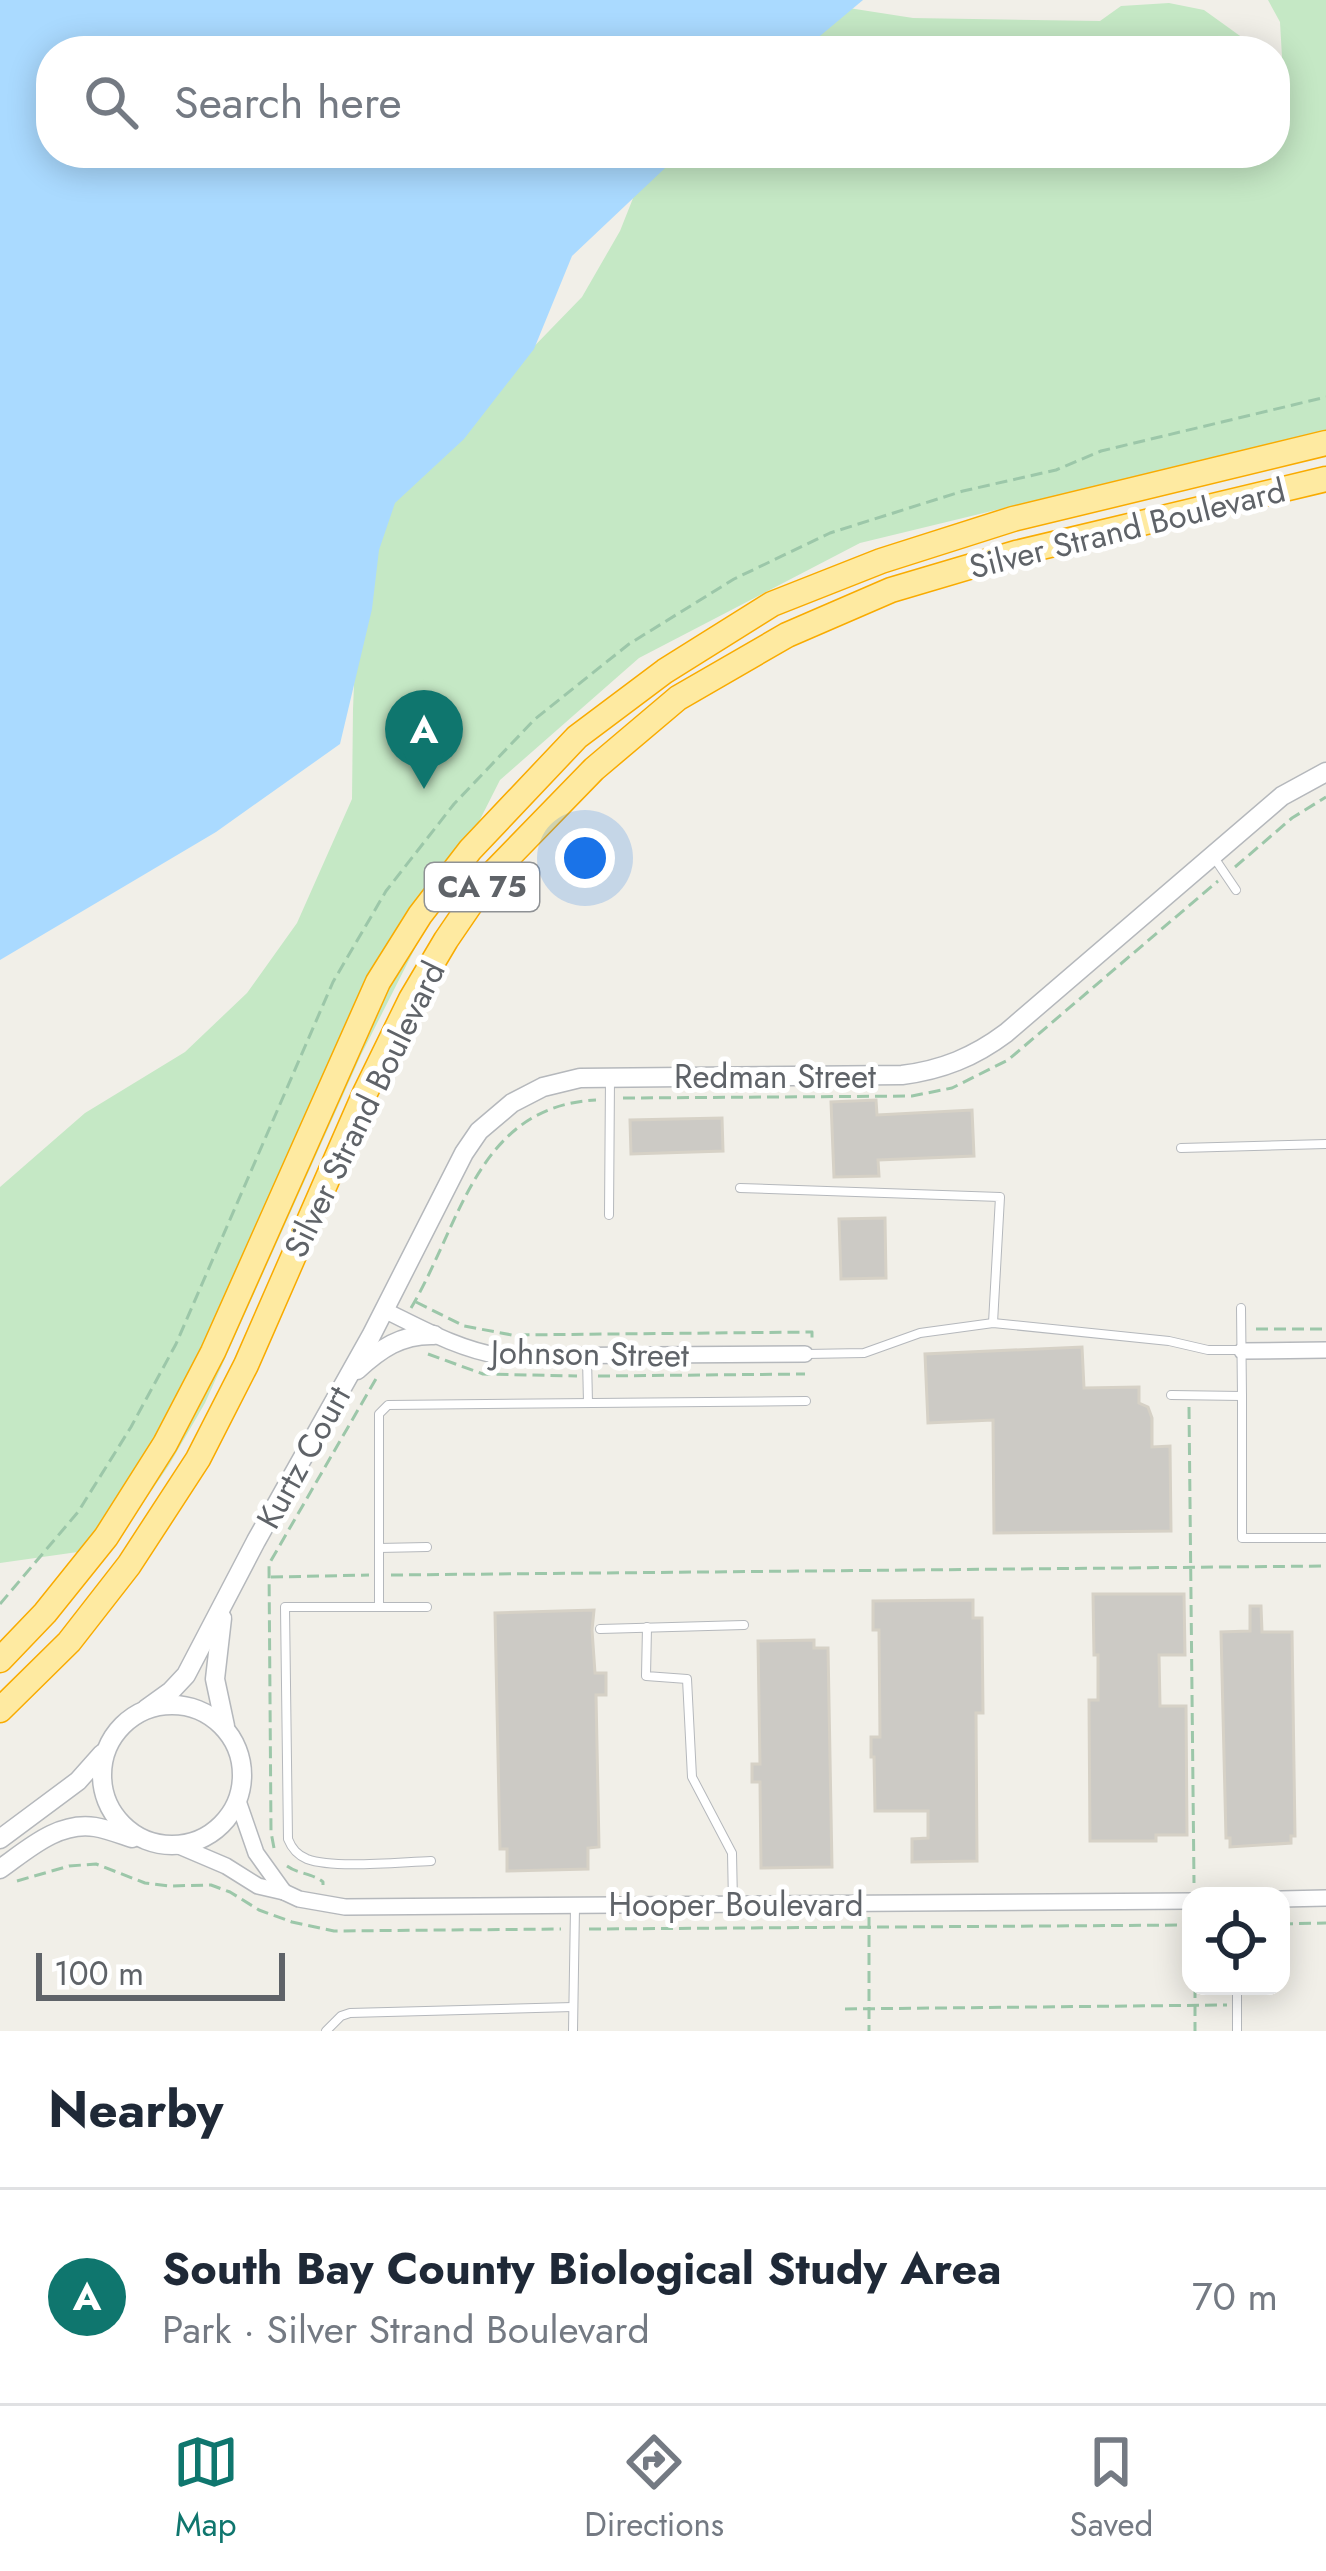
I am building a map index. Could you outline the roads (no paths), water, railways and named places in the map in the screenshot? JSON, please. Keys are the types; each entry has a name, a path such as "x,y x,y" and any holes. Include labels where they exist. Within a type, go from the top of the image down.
{"highway":[{"name":"Silver Strand Boulevard","path":"0,1660 106,1537 165,1444 213,1352 378,982 470,850 577,737 664,670 772,604 1012,519 1326,443"},
{"name":"Silver Strand Boulevard","path":"0,1710 68,1642 117,1580 198,1459 246,1365 365,1093 446,940 489,878 594,769 678,698 787,635 891,590 1016,553 1326,479"}],"street":[{"name":"Redman Street","path":"384,1310 464,1153 495,1115 532,1092 556,1083 610,1076 902,1075 949,1066 1006,1034 1282,796 1326,772"},
{"name":"Johnson Street","path":"384,1310 476,1352 500,1356 809,1354"},
{"name":"Kurtz Court","path":"146,1709 186,1675 384,1310"},
{"path":"331,1409 358,1369 379,1351 400,1339 434,1335"},
{"path":"1242,1351 1326,1350"},
{"name":"Kurtz Court","path":"224,1606 215,1678 227,1731"},
{"path":"0,1839 78,1781 124,1724 146,1709 182,1705 199,1710 227,1731 239,1753 243,1777 238,1801 229,1818 198,1841 179,1846 152,1844 82,1826 38,1841 8,1875"},
{"path":"108,1745 102,1765 107,1804 118,1822 152,1844"},
{"path":"238,1801 256,1853 284,1892"},
{"name":"Hooper Boulevard","path":"179,1846 258,1886 345,1907 1182,1893"},
{"path":"1290,1899 1326,1898"}],"lane":[{"path":"1214,856 1236,890"},
{"path":"609,1215 610,1076"},
{"path":"1181,1148 1326,1144"},
{"path":"740,1188 1000,1197 993,1323"},
{"path":"1241,1308 1242,1538 1326,1538"},
{"path":"809,1354 864,1353 920,1333 993,1323 1242,1351"},
{"path":"587,1356 588,1403"},
{"path":"1171,1395 1242,1396"},
{"path":"379,1606 379,1414 388,1406 806,1401"},
{"path":"379,1548 427,1547"},
{"path":"427,1607 285,1607 288,1839 292,1849 309,1860 431,1861"},
{"path":"600,1628 744,1625"},
{"path":"647,1627 646,1676 687,1679 692,1777 732,1852 733,1904"},
{"path":"573,2031 575,1906"},
{"path":"1237,1995 1238,2031"},
{"path":"326,2031 350,2013 573,2007"}],"water":[{"path":"0,0 863,0 820,36 36,36 36,168 665,168 572,256 534,349 464,439 395,503 379,550 372,609 340,744 216,832 0,960"}],"place":[{"name":"South Bay County Biological Study Area","path":"424,789"}]}
